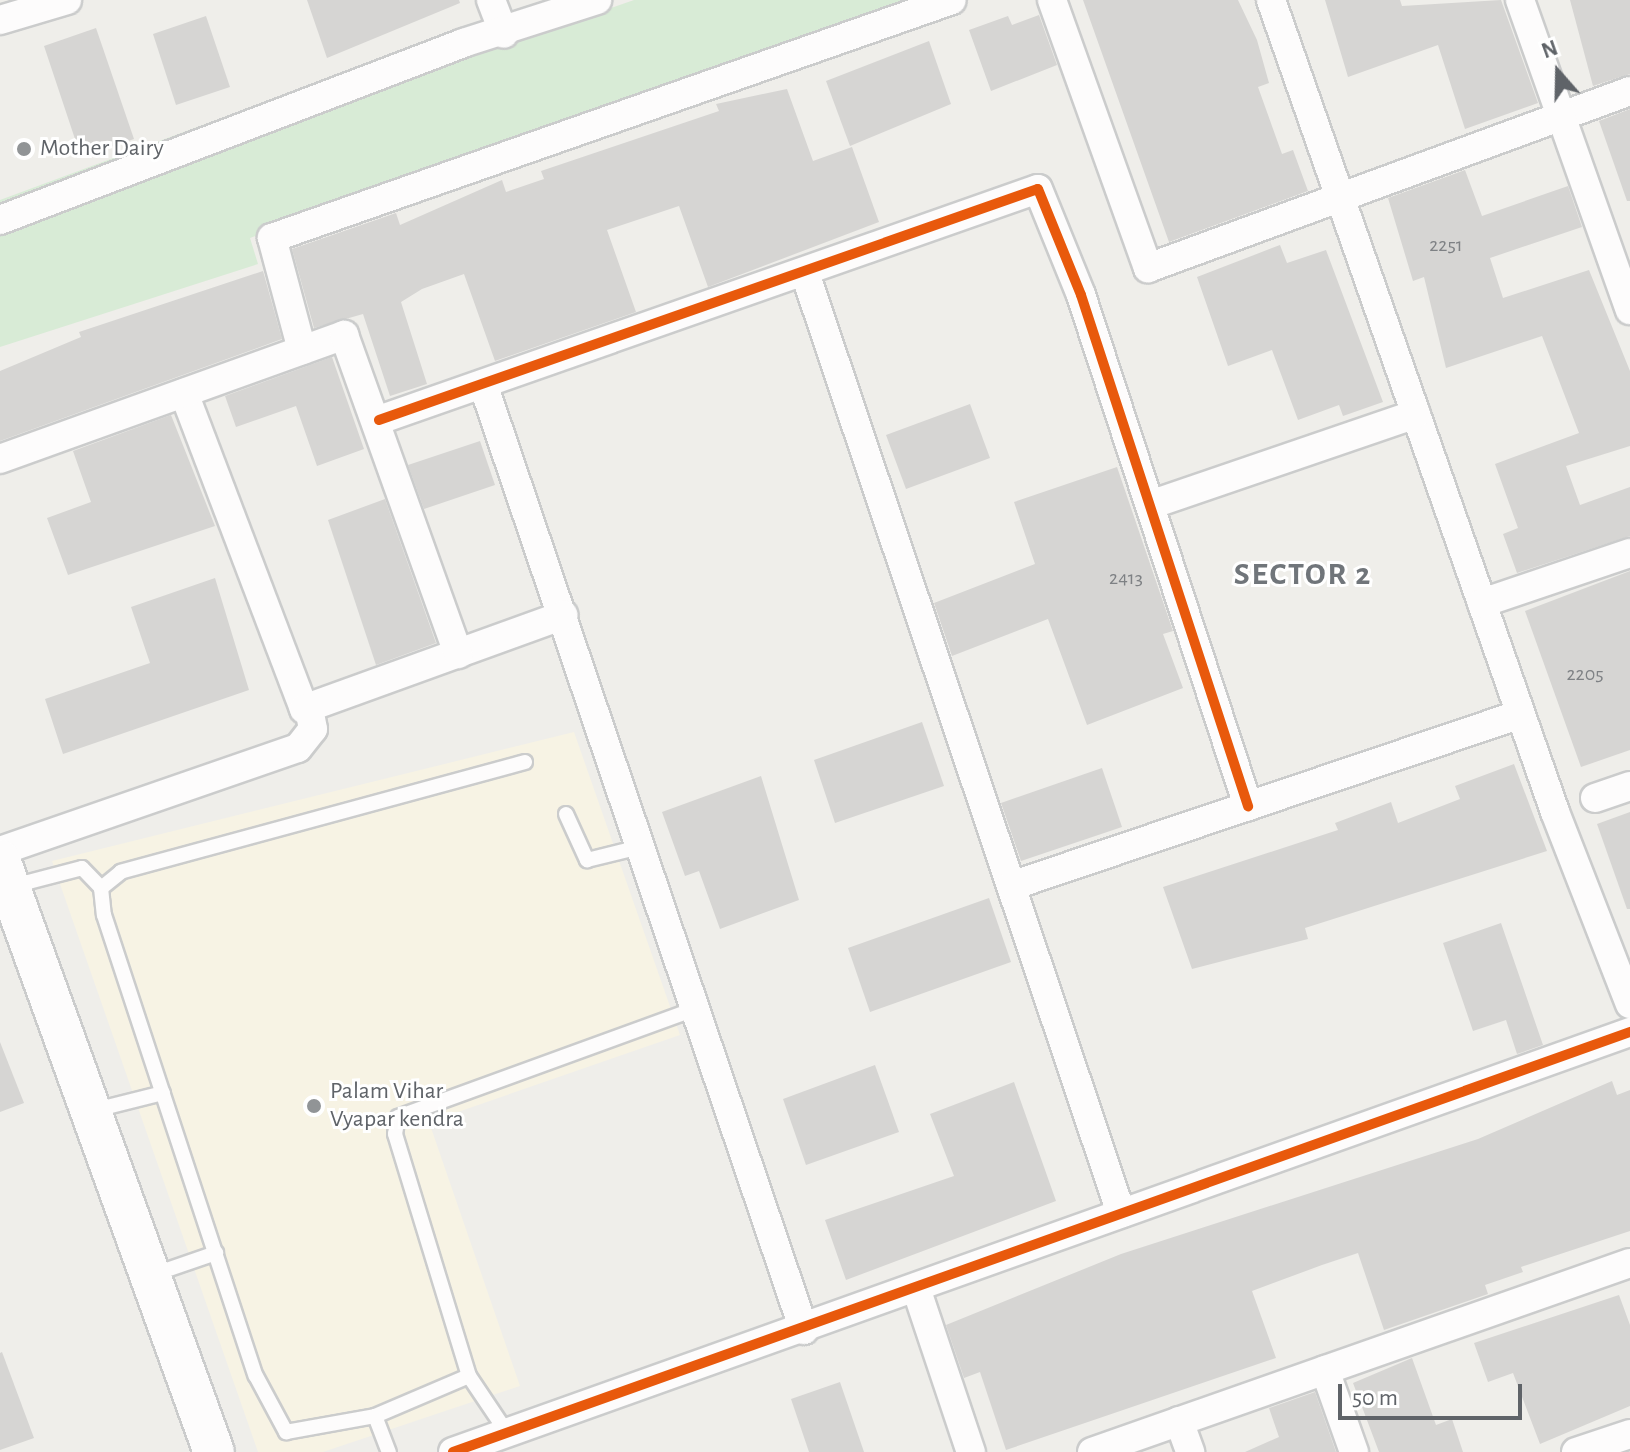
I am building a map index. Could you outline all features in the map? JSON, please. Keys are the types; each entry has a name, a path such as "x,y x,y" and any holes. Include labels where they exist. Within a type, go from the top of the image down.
{"street":[{"path":"0,20 67,0"},
{"path":"491,0 504,34"},
{"path":"0,220 463,43 504,34 597,0"},
{"path":"302,350 272,238 952,0"},
{"path":"1052,0 1144,266 1340,201 1630,91"},
{"path":"1271,0 1521,714 1630,1004"},
{"path":"1520,0 1630,310"},
{"path":"379,420 805,273 1018,190 1038,189 1150,505 1248,806"},
{"path":"805,273 1121,1213"},
{"path":"0,459 302,350 349,338 458,654"},
{"path":"483,384 804,1330"},
{"path":"184,393 299,706 309,709 563,615"},
{"path":"1150,505 1416,414"},
{"path":"1482,603 1630,553"},
{"path":"214,1452 3,866 298,748 313,729 309,709"},
{"path":"1011,886 1521,714"},
{"path":"1595,798 1630,786"},
{"path":"465,1450 506,1431 917,1291 1121,1213 1630,1032"},
{"path":"1092,1452 1630,1263"},
{"path":"917,1291 971,1452"},
{"path":"1325,1370 1354,1452"},
{"path":"1179,1421 1190,1452"},
{"path":"1576,1452 1630,1434"}],"lane":[{"path":"101,888 121,872 525,762"},
{"path":"566,814 587,860 640,847"},
{"path":"3,866 82,868 101,888 163,1093 256,1376 286,1432 375,1416 469,1376"},
{"path":"506,1431 469,1376 393,1124 410,1112 694,1009"},
{"path":"91,1111 163,1093"},
{"path":"150,1276 216,1253"},
{"path":"375,1416 389,1452"}],"shaded area":[{"path":"574,732 680,1035 429,1122 520,1386 323,1452 258,1452 52,861"}],"green space":[{"path":"634,0 913,0 250,238 258,264 0,347 0,200 486,20 494,49"}],"building":[{"path":"307,0 459,0 460,3 327,58"},
{"path":"1083,0 1238,0 1257,40 1269,83 1258,87 1282,154 1293,150 1308,191 1169,242"},
{"path":"1325,0 1400,0 1402,6 1501,0 1538,103 1465,129 1438,45 1348,77"},
{"path":"1570,0 1630,0 1630,74 1593,86"},
{"path":"1039,15 1057,65 991,91 969,30 1008,16 1012,25"},
{"path":"206,16 230,87 176,105 153,34"},
{"path":"96,28 134,139 81,157 44,46"},
{"path":"929,41 951,104 850,146 826,81"},
{"path":"787,89 813,161 852,147 879,222 708,287 679,206 607,230 636,312 495,361 464,274 422,289 401,302 427,384 390,396 363,314 314,328 292,249 396,213 400,225 502,180 506,192 544,179 541,171 719,111 716,104"},
{"path":"1630,109 1630,201 1627,201 1599,121"},
{"path":"1465,170 1482,216 1568,186 1582,227 1490,258 1503,298 1589,270 1630,371 1630,446 1566,466 1580,505 1630,487 1630,536 1517,573 1503,534 1518,528 1495,464 1579,433 1542,336 1446,368 1424,277 1413,281 1388,198"},
{"path":"1280,245 1287,263 1326,250 1383,402 1343,416 1339,405 1298,420 1272,350 1228,366 1197,277"},
{"path":"263,271 282,339 0,441 0,371 81,337 79,332"},
{"path":"332,357 364,449 317,466 296,406 236,427 225,396"},
{"path":"970,404 990,458 906,489 886,435"},
{"path":"171,415 215,526 68,575 47,518 91,502 73,451"},
{"path":"480,441 495,485 424,509 408,465"},
{"path":"1117,467 1173,631 1163,634 1183,688 1087,725 1048,619 952,656 934,603 1035,564 1014,502"},
{"path":"385,499 436,643 376,665 328,520"},
{"path":"1630,571 1630,750 1581,767 1525,611"},
{"path":"215,578 249,690 63,754 45,699 150,663 131,607"},
{"path":"922,722 944,786 835,823 814,760"},
{"path":"1514,764 1547,851 1305,928 1308,939 1192,969 1163,887 1338,830 1335,823 1391,802 1398,823 1460,799 1455,786"},
{"path":"1102,768 1122,827 1021,861 1001,803"},
{"path":"761,776 799,900 720,929 699,871 685,876 662,812"},
{"path":"1630,812 1630,909 1627,909 1597,824"},
{"path":"989,898 1011,962 870,1012 848,948"},
{"path":"1501,923 1543,1045 1517,1054 1506,1020 1473,1031 1443,943"},
{"path":"0,1042 24,1103 0,1112"},
{"path":"875,1065 899,1132 806,1165 783,1099"},
{"path":"1612,1081 1617,1095 1630,1090 1630,1231 1521,1267 1523,1272 1485,1285 1488,1294 1384,1330 1358,1253 1322,1265 1252,1291 1276,1358 1006,1450 980,1372 964,1378 946,1325 1121,1254 1478,1139"},
{"path":"1014,1082 1056,1201 846,1280 825,1220 954,1176 930,1114"},
{"path":"1619,1295 1630,1325 1630,1406 1540,1444 1513,1373 1488,1382 1474,1343"},
{"path":"0,1353 34,1438 0,1450"},
{"path":"1412,1358 1436,1425 1452,1419 1463,1452 1379,1452 1353,1383"},
{"path":"840,1382 864,1452 809,1452 791,1399"},
{"path":"1315,1392 1336,1452 1245,1452 1279,1437 1269,1408"}],"cycle path":[{"path":"379,420 1038,189 1081,295 1248,806"},
{"path":"453,1452 1630,1032"}],"place":[{"name":"Mother Dairy","path":"24,149"},
{"name":"Palam Vihar Vyapar kendra","path":"314,1106"}],"district":[{"name":"SECTOR 2","path":"1303,574"}]}
